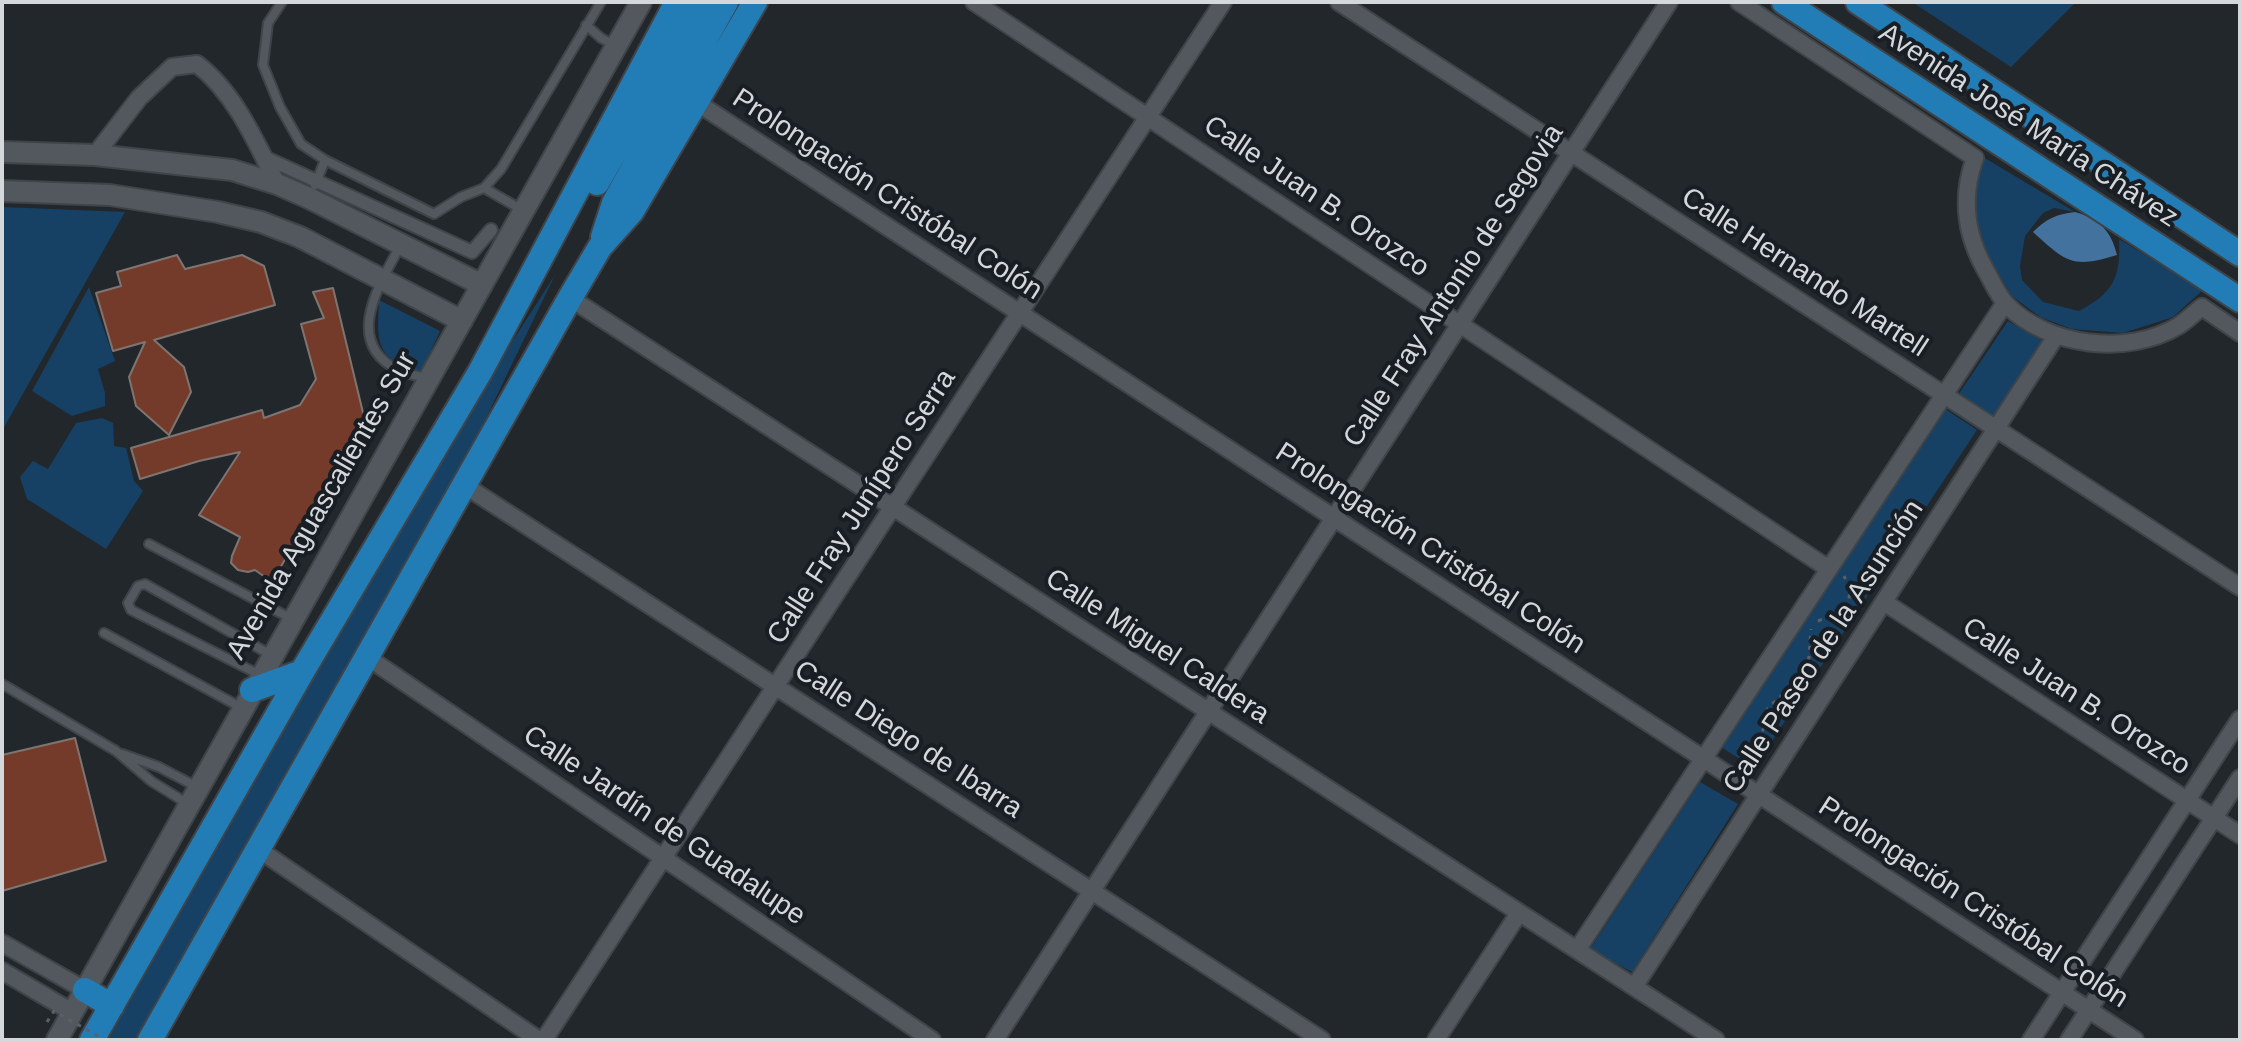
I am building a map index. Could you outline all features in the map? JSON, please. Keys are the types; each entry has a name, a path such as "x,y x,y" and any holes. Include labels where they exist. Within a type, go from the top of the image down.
{"main road":[{"path":"656,41 663,2"},
{"path":"92,1040 302,672 480,372 677,2"},
{"path":"480,372 512,326 702,2"},
{"path":"600,247 614,203 726,2"},
{"path":"151,1040 570,298 600,247 632,211 755,2"},
{"name":"Avenida José María Chávez","path":"1784,2 2240,300"},
{"name":"Avenida José María Chávez","path":"1858,2 2240,254"},
{"path":"252,691 302,672"},
{"path":"85,990 112,1006"}],"street":[{"name":"Avenida Aguascalientes Sur","path":"52,1031 72,1012 85,990 641,2"},
{"name":"Calle Juan B. Orozco","path":"974,2 1829,569"},
{"name":"Calle Fray Junípero Serra","path":"542,1040 1223,2"},
{"name":"Calle Hernando Martell","path":"1339,2 2240,587"},
{"name":"Calle Fray Antonio de Segovia","path":"995,1040 1669,2"},
{"name":"Avenida José María Chávez","path":"1739,2 1975,158 1968,179 1966,218 1978,256 2005,303 2026,322 2056,336 2127,343 2178,326 2202,307 2240,333"},
{"path":"95,155 139,98 172,67 197,64 214,77 233,102 277,184"},
{"name":"Prolongación Cristóbal Colón","path":"696,102 2135,1040"},
{"path":"2,152 95,155 232,170 277,184 313,189 472,252 491,230"},
{"path":"264,157 402,244 482,285"},
{"path":"2,191 110,195 261,222 300,237 462,321"},
{"name":"Calle Miguel Caldera","path":"570,298 1634,987 1694,1034 1716,1040"},
{"name":"Calle Paseo de la Asunción","path":"1577,950 2005,303"},
{"name":"Calle Paseo de la Asunción","path":"1634,987 2056,336"},
{"name":"Calle Diego de Ibarra","path":"464,485 1322,1040"},
{"name":"Calle Juan B. Orozco","path":"1884,602 2240,835"},
{"name":"Calle Jardín de Guadalupe","path":"367,657 932,1040"},
{"path":"2031,1040 2240,719"},
{"path":"2069,1040 2240,778"},
{"path":"258,849 542,1040"},
{"path":"1436,1040 1519,913"},
{"path":"2,943 85,990"},
{"path":"2,971 72,1012"}],"lane":[{"path":"282,2 268,23 263,65 280,107 301,144 325,160 434,214 461,197 484,188 501,169 601,2"},
{"path":"586,25 617,46"},
{"path":"313,189 325,160"},
{"path":"484,188 525,211"},
{"path":"402,244 370,305 369,329 377,353 399,370 429,378"},
{"path":"149,544 292,619"},
{"path":"252,691 131,610 128,603 138,586 145,584 272,655"},
{"path":"104,633 252,691"},
{"path":"2,684 116,751 159,767 193,796"},
{"path":"116,751 151,781 193,796"}],"path":[{"path":"1728,775 1763,730 1768,708 1782,695 1795,689 1802,680 1809,657 1812,626 1816,621 1840,612 1849,600 1845,577 1829,569"},
{"path":"52,1031 54,1011 105,1040"}],"shaded area":[{"path":"1912,2 2076,2 2011,67"},
{"path":"1983,157 2075,212 2054,208 2043,213 2025,236 2020,266 2022,280 2043,302 2079,311 2100,298 2116,274 2119,239 2203,290 2173,317 2123,333 2072,329 2040,317 2012,296 1987,256 1973,221 1975,182"},
{"path":"2,207 125,212 2,431"},
{"path":"2075,212 2103,227 2117,255 2090,262 2070,260 2033,232 2052,218"},
{"path":"555,275 473,445 137,1040 108,1040 454,432"},
{"path":"89,287 115,361 98,369 105,393 105,406 72,416 32,391"},
{"path":"379,300 440,331 421,372 395,361 382,347 378,328"},
{"path":"2008,321 2043,341 1995,417 1958,395"},
{"path":"1945,409 1977,430 1754,768 1721,747"},
{"path":"102,418 113,423 114,446 126,448 134,481 143,491 106,549 27,499 20,477 33,461 48,469 76,423"},
{"path":"1700,782 1738,804 1632,972 1590,949"}],"building":[{"path":"177,255 185,269 242,255 264,266 275,305 154,340 184,367 191,392 169,435 136,406 129,377 145,342 113,351 96,293 121,286 117,272"},
{"path":"333,288 365,421 272,582 255,570 238,570 231,563 240,537 199,515 240,452 140,479 131,448 262,410 264,418 300,405 316,379 301,324 324,318 313,292"},
{"path":"75,738 106,861 2,891 2,755"}]}
